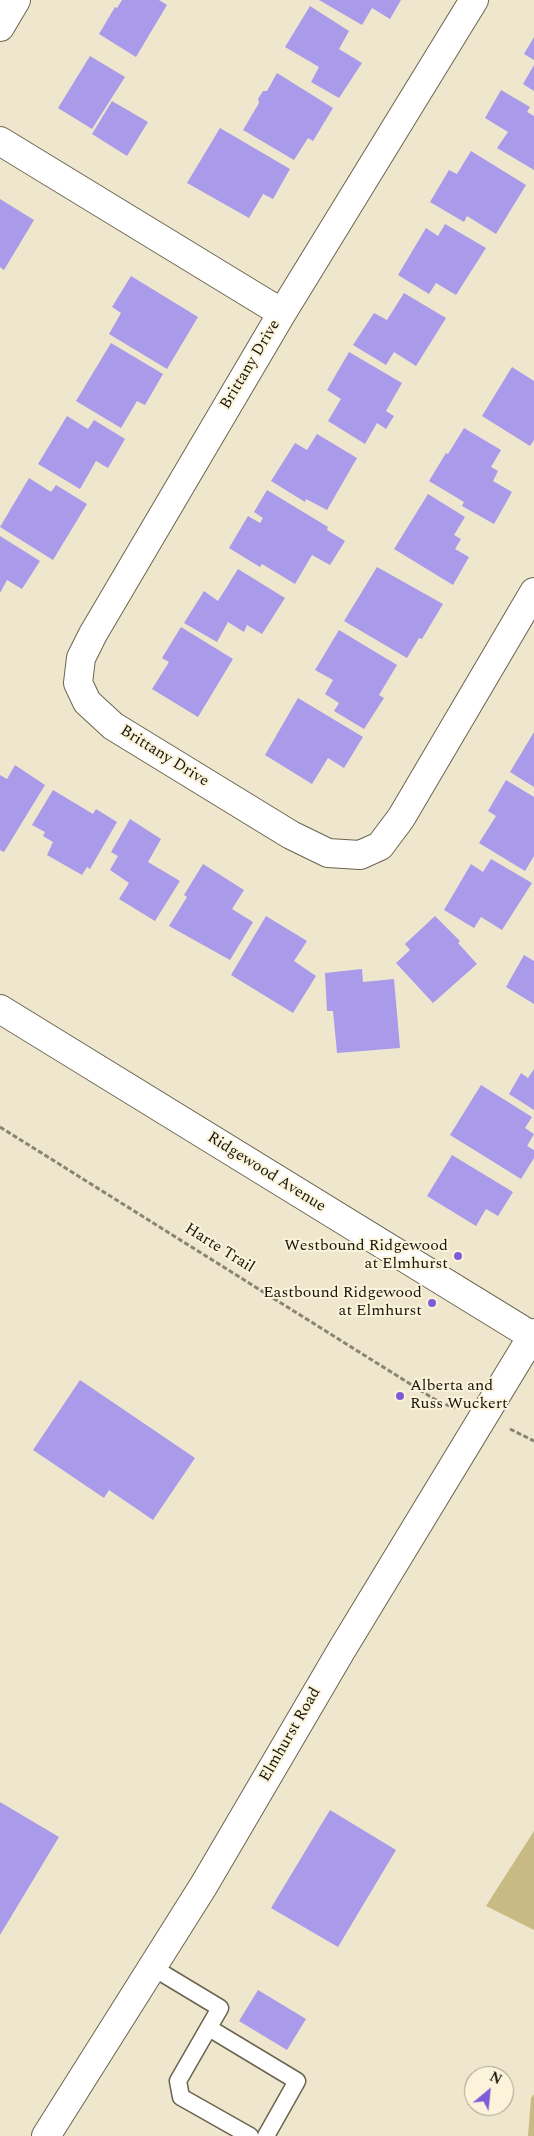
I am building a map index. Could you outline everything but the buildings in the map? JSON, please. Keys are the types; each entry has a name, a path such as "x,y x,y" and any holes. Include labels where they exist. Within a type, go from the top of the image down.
{"street":[{"path":"0,27 16,0"},
{"name":"Brittany Drive","path":"474,0 282,313 93,634 81,658 78,684 87,702 113,726 291,836 328,853 360,855 380,846 401,818 534,592"},
{"name":"Brittany Drive","path":"0,140 282,313"},
{"name":"Ridgewood Avenue","path":"0,1009 533,1335"},
{"name":"Elmhurst Road","path":"46,2136 204,1885 341,1651 533,1335"}],"lane":[{"path":"152,1967 220,2008 178,2081 181,2097 250,2136"},
{"path":"209,2028 297,2081 266,2136"}],"path":[{"name":"Harte Trail","path":"0,1126 439,1402 523,1434 534,1441"}],"shaded area":[{"path":"534,1831 534,1930 486,1906"},
{"path":"534,2094 534,2136 528,2136 531,2098"}],"place":[{"name":"Westbound Ridgewood at Elmhurst","path":"458,1256"},
{"name":"Eastbound Ridgewood at Elmhurst","path":"432,1303"},
{"name":"Alberta and Russ Wuckert","path":"400,1396"}]}
